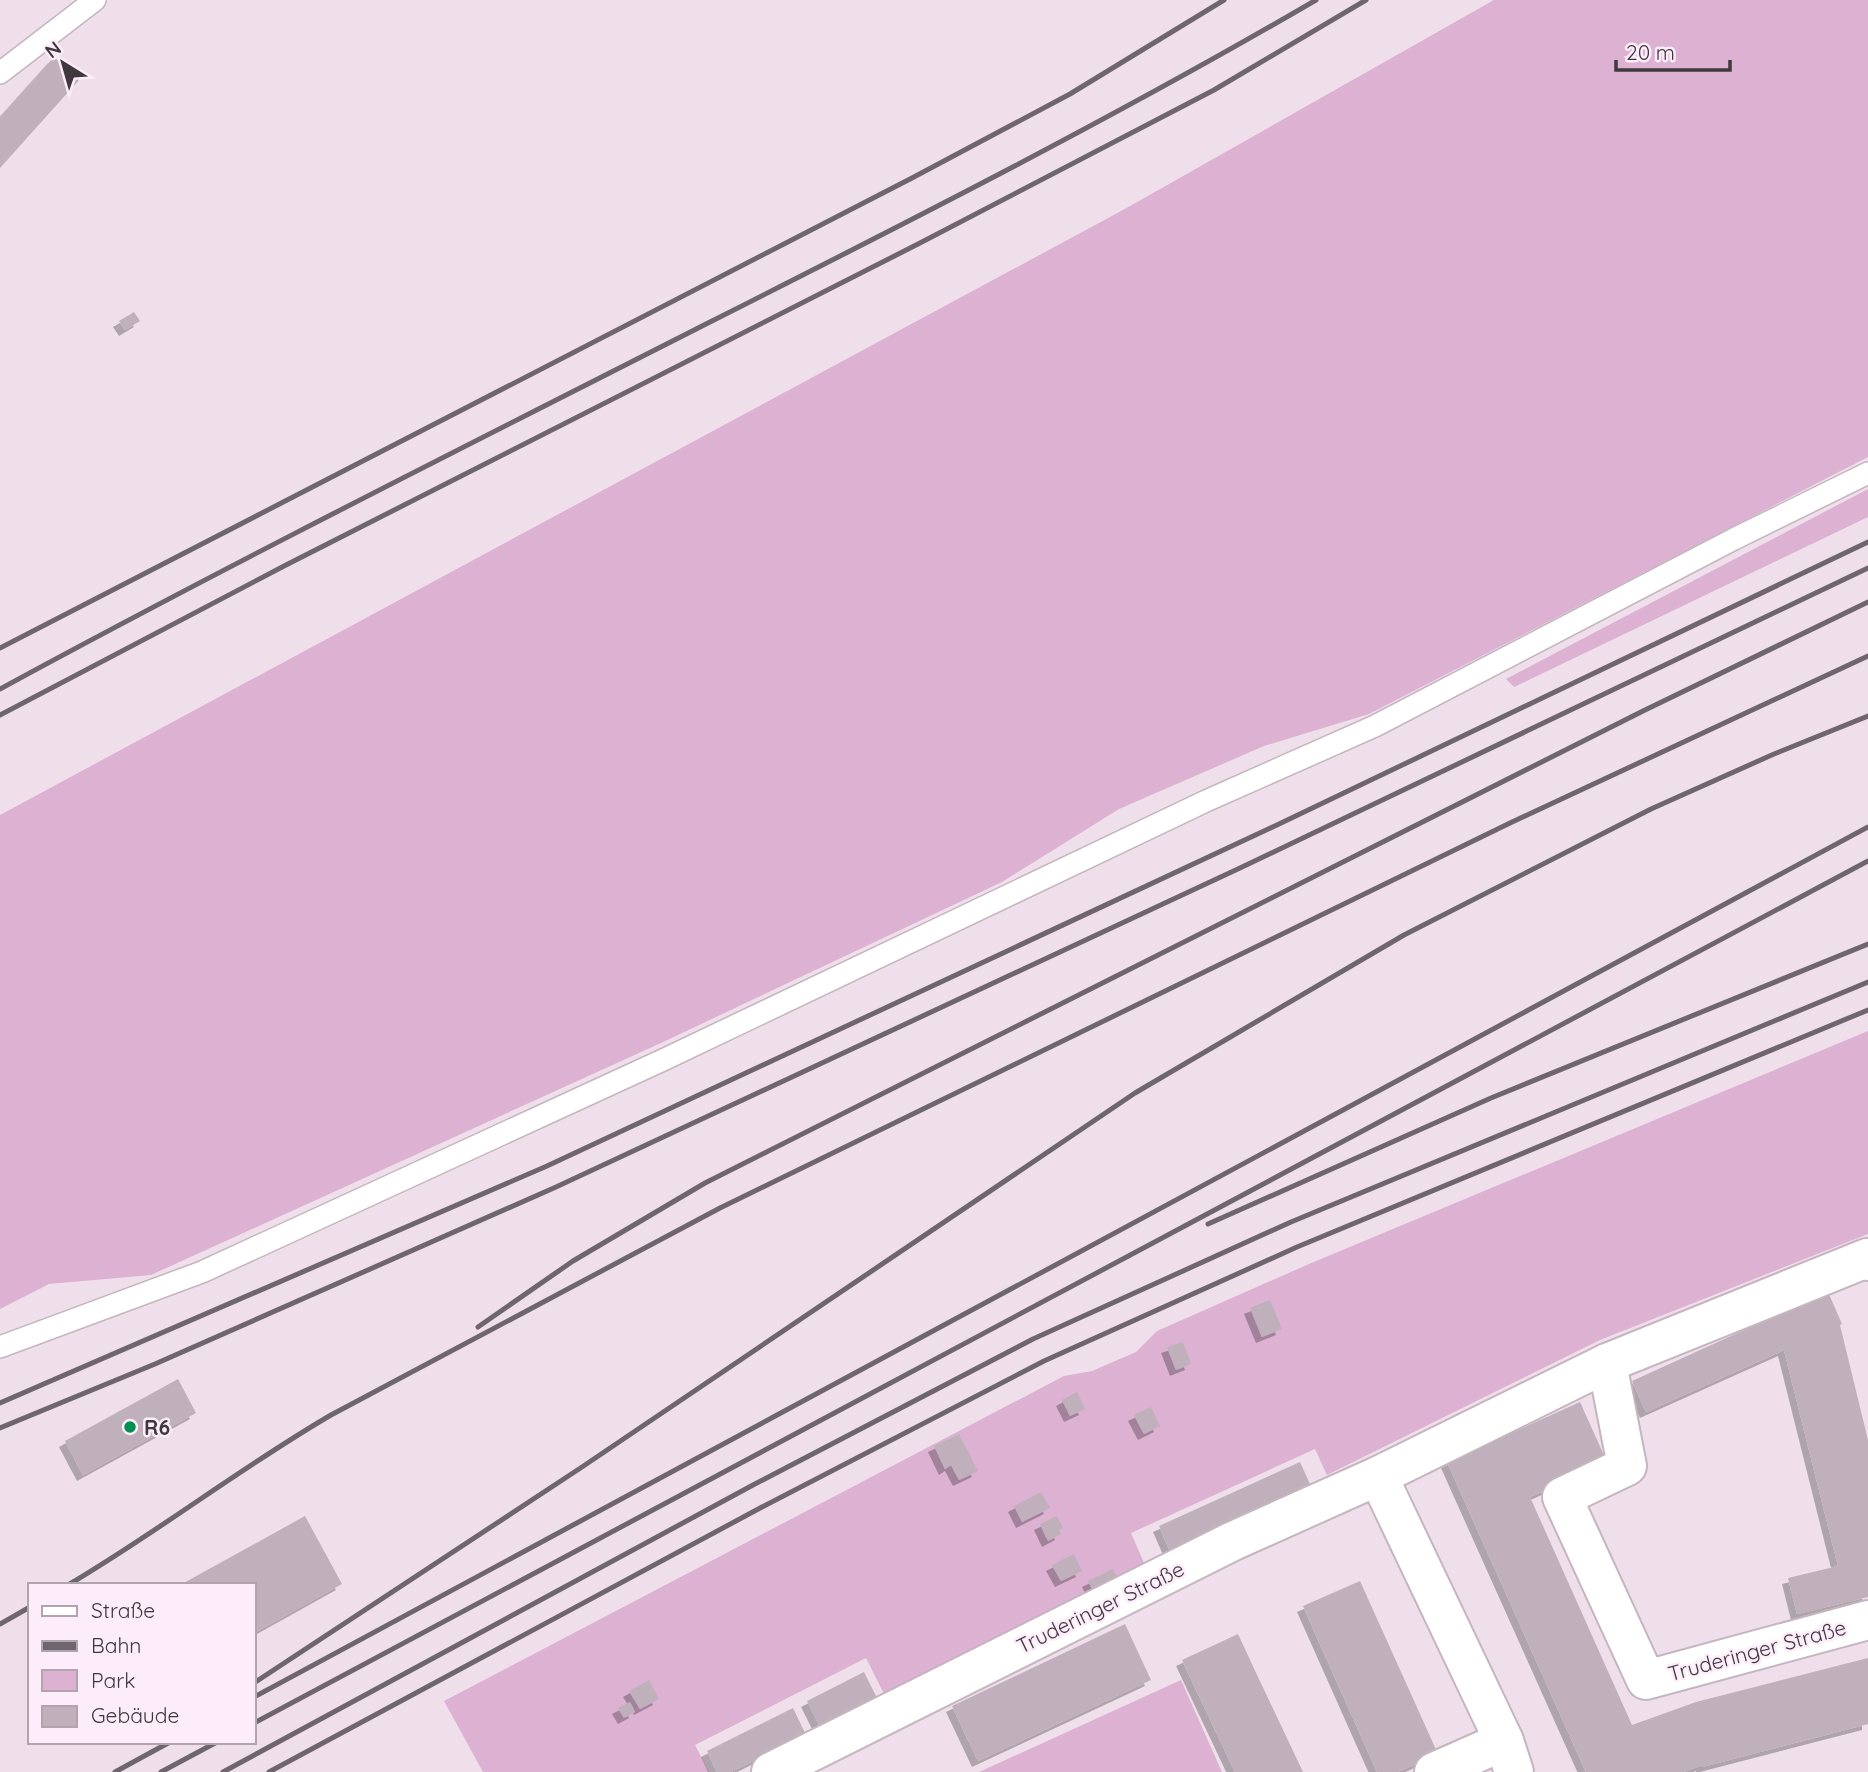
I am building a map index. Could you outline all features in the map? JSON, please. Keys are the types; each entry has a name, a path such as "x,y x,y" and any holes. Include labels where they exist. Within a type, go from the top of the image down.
{"street":[{"name":"Truderinger Straße","path":"771,1772 832,1758 1233,1541 1378,1476 1606,1363 1868,1259"},
{"name":"Truderinger Straße","path":"1606,1363 1627,1466 1562,1497 1646,1680 1868,1620"},
{"path":"1378,1476 1509,1757 1434,1772"}],"lane":[{"path":"0,73 95,0"},
{"path":"0,1347 202,1272 663,1060 1206,801 1375,726 1734,539 1868,473"}],"green space":[{"path":"1494,0 1868,0 1868,457 1369,714 1264,746 1119,809 1002,882 661,1043 151,1275 49,1284 0,1309 0,815 1123,210"},
{"path":"1868,489 1868,517 1514,687 1506,679"},
{"path":"1868,1031 1868,1234 1600,1340 1327,1475 1315,1449 1131,1533 1148,1572 886,1698 866,1658 695,1745 709,1772 483,1772 444,1701 1064,1376 1092,1371 1136,1352 1157,1331 1309,1264"},
{"path":"1181,1680 1222,1772 979,1772"}],"building":[{"path":"54,57 79,80 0,168 0,117"},
{"path":"134,312 140,321 125,330 119,321"},
{"path":"1828,1292 1842,1324 1840,1325 1868,1440 1868,1597 1797,1614 1788,1578 1838,1566 1784,1350 1646,1412 1632,1381"},
{"path":"1270,1300 1282,1329 1262,1337 1250,1308"},
{"path":"1183,1342 1191,1364 1176,1370 1167,1347"},
{"name":"R6","path":"178,1379 196,1413 83,1475 65,1441"},
{"path":"1077,1392 1085,1409 1070,1416 1062,1400"},
{"path":"1580,1402 1607,1462 1530,1497 1632,1725 1696,1702 1868,1658 1868,1724 1683,1772 1586,1772 1447,1462"},
{"path":"1151,1407 1160,1426 1144,1434 1134,1415"},
{"path":"959,1434 978,1471 959,1480 951,1465 945,1469 934,1446"},
{"path":"1300,1462 1314,1493 1173,1558 1159,1526"},
{"path":"1041,1492 1050,1508 1022,1522 1014,1506"},
{"path":"305,1516 342,1584 256,1632 256,1583 184,1583"},
{"path":"1057,1516 1063,1528 1059,1530 1061,1534 1048,1541 1040,1524"},
{"path":"1074,1554 1082,1571 1061,1581 1052,1565"},
{"path":"1113,1569 1120,1583 1095,1595 1088,1581"},
{"path":"1360,1581 1438,1754 1398,1772 1377,1772 1303,1606"},
{"path":"1125,1624 1151,1680 978,1761 952,1706"},
{"path":"1238,1634 1303,1772 1235,1772 1182,1660"},
{"path":"864,1672 877,1698 820,1727 807,1701"},
{"path":"649,1680 659,1699 640,1709 629,1691"},
{"path":"630,1702 635,1712 624,1718 618,1708"},
{"path":"793,1708 806,1735 731,1772 717,1772 707,1751"}],"railway":[{"path":"0,648 912,178 1070,94 1224,0"},
{"path":"0,689 265,549 1016,166 1316,0"},
{"path":"0,715 286,565 920,243 1214,90 1366,0"},
{"path":"0,1403 547,1166 1279,824 1868,542"},
{"path":"0,1428 155,1364 556,1187 1240,868 1868,568"},
{"path":"478,1327 573,1261 705,1183 1643,711 1868,602"},
{"path":"71,1583 331,1415 720,1208 1510,823 1868,656"},
{"path":"256,1682 582,1467 1135,1093 1404,935 1651,809 1774,754 1868,716"},
{"path":"256,1696 1868,827"},
{"path":"256,1722 1868,861"},
{"path":"1208,1224 1491,1098 1868,944"},
{"path":"223,1772 753,1485 1033,1339 1291,1222 1868,982"},
{"path":"269,1772 762,1507 1044,1361 1297,1247 1868,1010"},
{"path":"0,1624 28,1608"},
{"path":"115,1772 166,1744"},
{"path":"161,1772 213,1744"}],"place":[{"name":"R6","path":"130,1427"}]}
